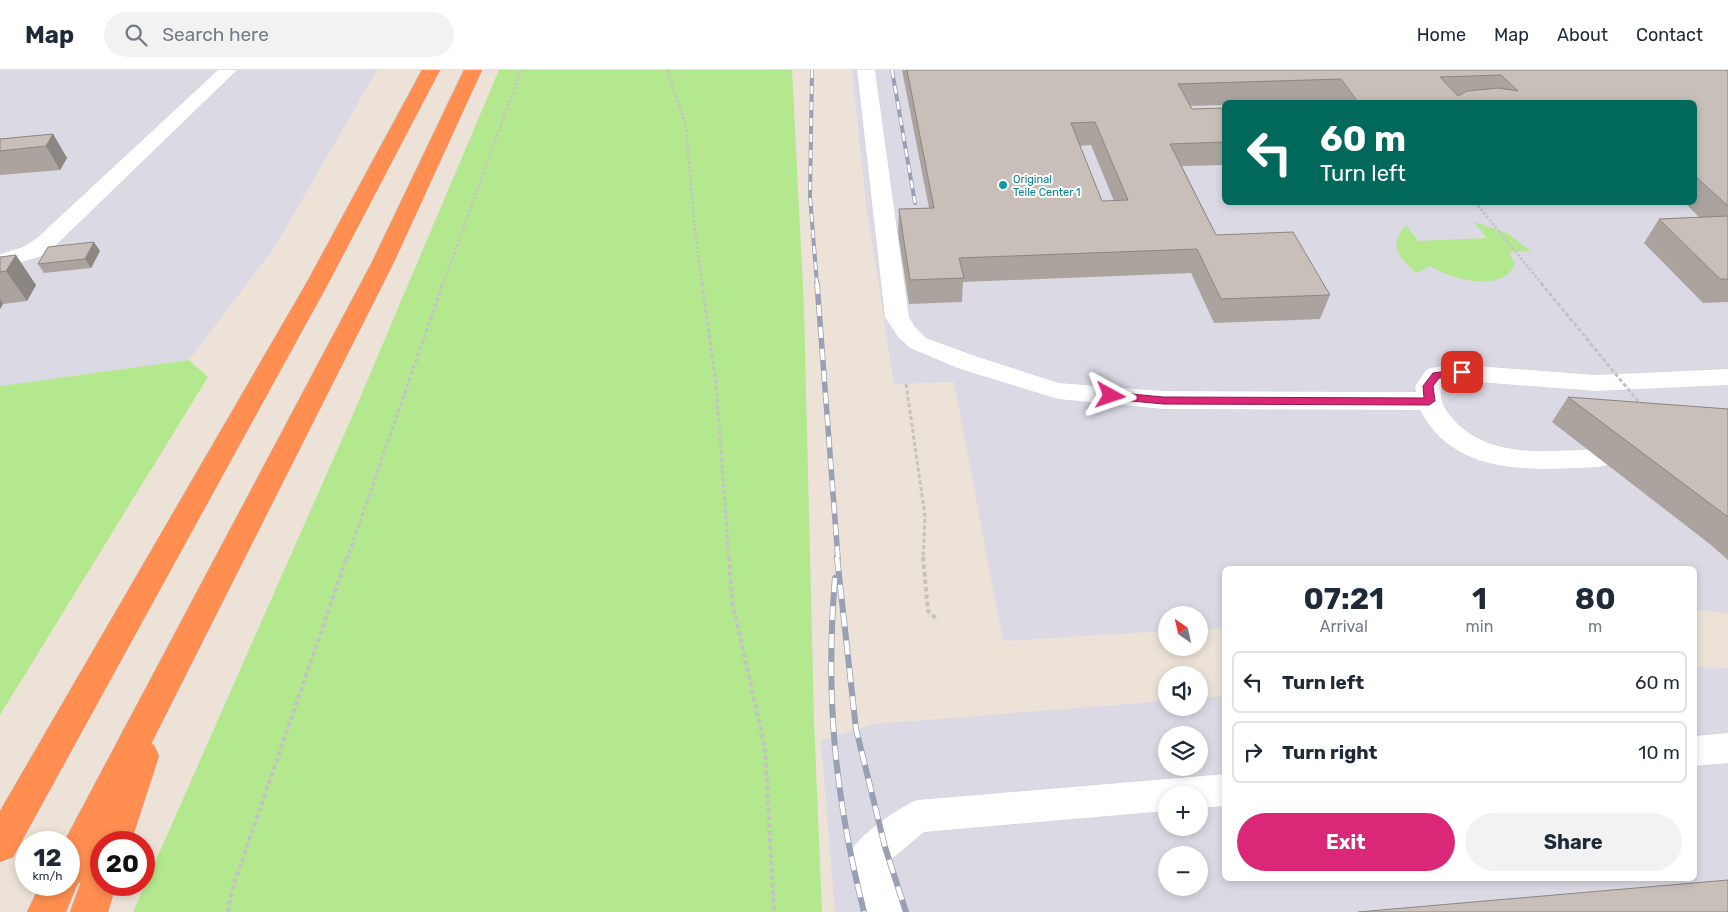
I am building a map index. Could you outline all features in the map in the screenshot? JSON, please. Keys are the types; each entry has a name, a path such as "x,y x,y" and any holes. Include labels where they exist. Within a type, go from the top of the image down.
{"highway":[{"path":"0,845 323,274 432,70"},
{"path":"80,848 383,262 473,70"},
{"path":"117,831 173,668"},
{"path":"46,912 54,896"},
{"path":"89,912 94,896"}],"lane":[{"path":"0,261 31,252 45,243 228,70"},
{"path":"866,70 897,317 906,332 918,342 969,363 1058,391 1163,400 1429,401"},
{"path":"1599,458 1508,459 1480,450 1453,434 1440,420 1429,401 1428,386 1436,375 1451,372 1596,383 1728,378"},
{"path":"1697,750 1728,748"},
{"path":"884,912 867,857 917,816 1222,790"}],"path":[{"path":"228,912 231,894 411,370 521,70"},
{"path":"667,70 686,126 696,232 716,384 732,601 765,748 774,912"},
{"path":"1477,205 1646,410"},
{"path":"906,384 925,516 922,551 928,611 938,620"}],"shaded area":[{"path":"0,70 377,70 274,248 189,360 0,386"},
{"path":"852,70 1728,70 1728,613 1697,610 1697,566 1222,566 1222,628 1208,629 1208,606 1158,606 1158,631 1003,641 954,382 894,384 866,203"},
{"path":"1697,667 1728,668 1728,912 835,912 821,740 875,724 1158,702 1158,716 1208,716 1208,697 1222,696 1222,881 1697,881"}],"green space":[{"path":"499,70 792,70 804,308 814,720 822,912 133,912 140,896 155,896 155,862 351,419"},
{"path":"1474,222 1507,233 1531,251 1509,252 1515,263 1509,273 1489,281 1476,281 1450,275 1430,266 1417,273 1405,262 1398,251 1397,239 1406,225 1418,241 1487,238"},
{"path":"189,360 208,377 0,715 0,386"}],"building":[{"name":"Original Teile Center 1","path":"907,70 1728,70 1728,206 1697,178 1697,100 1357,100 1341,79 1178,84 1192,109 1222,108 1222,142 1170,144 1216,235 1293,232 1330,295 1221,299 1197,249 959,258 964,278 910,280 899,209 934,208","holes":["1501,75 1518,91 1499,88 1467,91 1458,96 1440,77","1095,122 1128,200 1102,201 1071,123"]},
{"path":"53,134 46,146 0,151 0,139"},
{"path":"1728,216 1728,279 1720,279 1659,219"},
{"path":"94,242 85,259 38,264 48,247"},
{"path":"16,255 6,271 0,272 0,257"},
{"path":"1568,397 1728,409 1728,517"},
{"path":"1728,880 1728,912 1358,912"}],"railway":[{"path":"812,70 810,196 817,284"},
{"path":"892,70 915,203"},
{"path":"817,283 838,559"},
{"path":"837,557 856,729 885,847 906,912"},
{"path":"835,578 831,664 835,746 846,828 864,912"}],"place":[{"name":"Original Teile Center 1","path":"1003,185"}],"route":[{"path":"1111,396 1163,400 1429,401 1428,386 1436,375 1462,372"}]}
